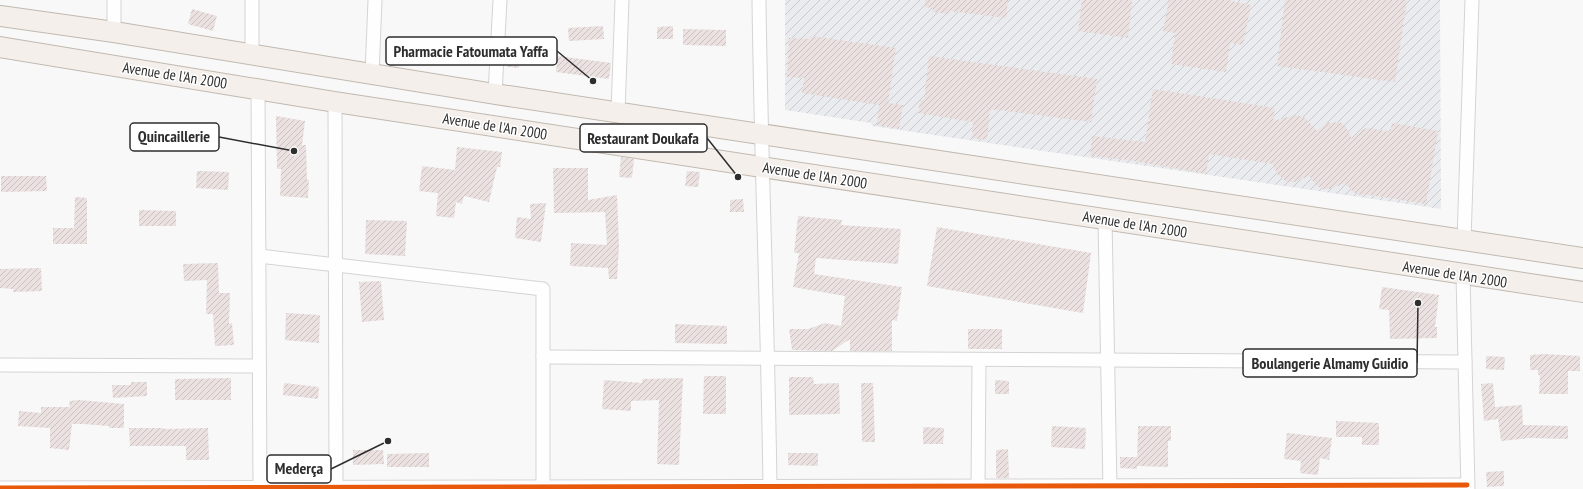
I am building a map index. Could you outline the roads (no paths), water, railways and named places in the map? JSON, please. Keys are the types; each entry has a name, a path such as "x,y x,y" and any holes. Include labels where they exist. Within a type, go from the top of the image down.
{"main road":[{"name":"Avenue de l'An 2000","path":"0,16 114,32 495,94 1583,258"},
{"name":"Avenue de l'An 2000","path":"0,46 335,102 762,166 1463,275 1583,292"}],"street":[{"path":"114,0 114,32"},
{"path":"252,0 252,55"},
{"path":"372,75 375,0"},
{"path":"495,94 500,0"},
{"path":"618,112 622,0"},
{"path":"759,0 761,133 769,358 770,488"},
{"path":"1464,240 1472,0"},
{"path":"258,88 260,488"},
{"path":"335,102 336,487"},
{"path":"1105,219 1110,487"},
{"path":"258,256 543,288 543,487"},
{"path":"0,488 1467,487 1463,275"},
{"path":"543,357 1465,362"},
{"path":"978,488 979,360"},
{"path":"0,366 259,366"}],"place":[{"name":"Pharmacie Fatoumata Yaffa","path":"593,81"},
{"name":"Quincaillerie","path":"294,151"},
{"name":"Restaurant Doukafa","path":"738,177"},
{"name":"Boulangerie Almamy Guidio","path":"1418,303"},
{"name":"Mederça","path":"388,441"}]}
